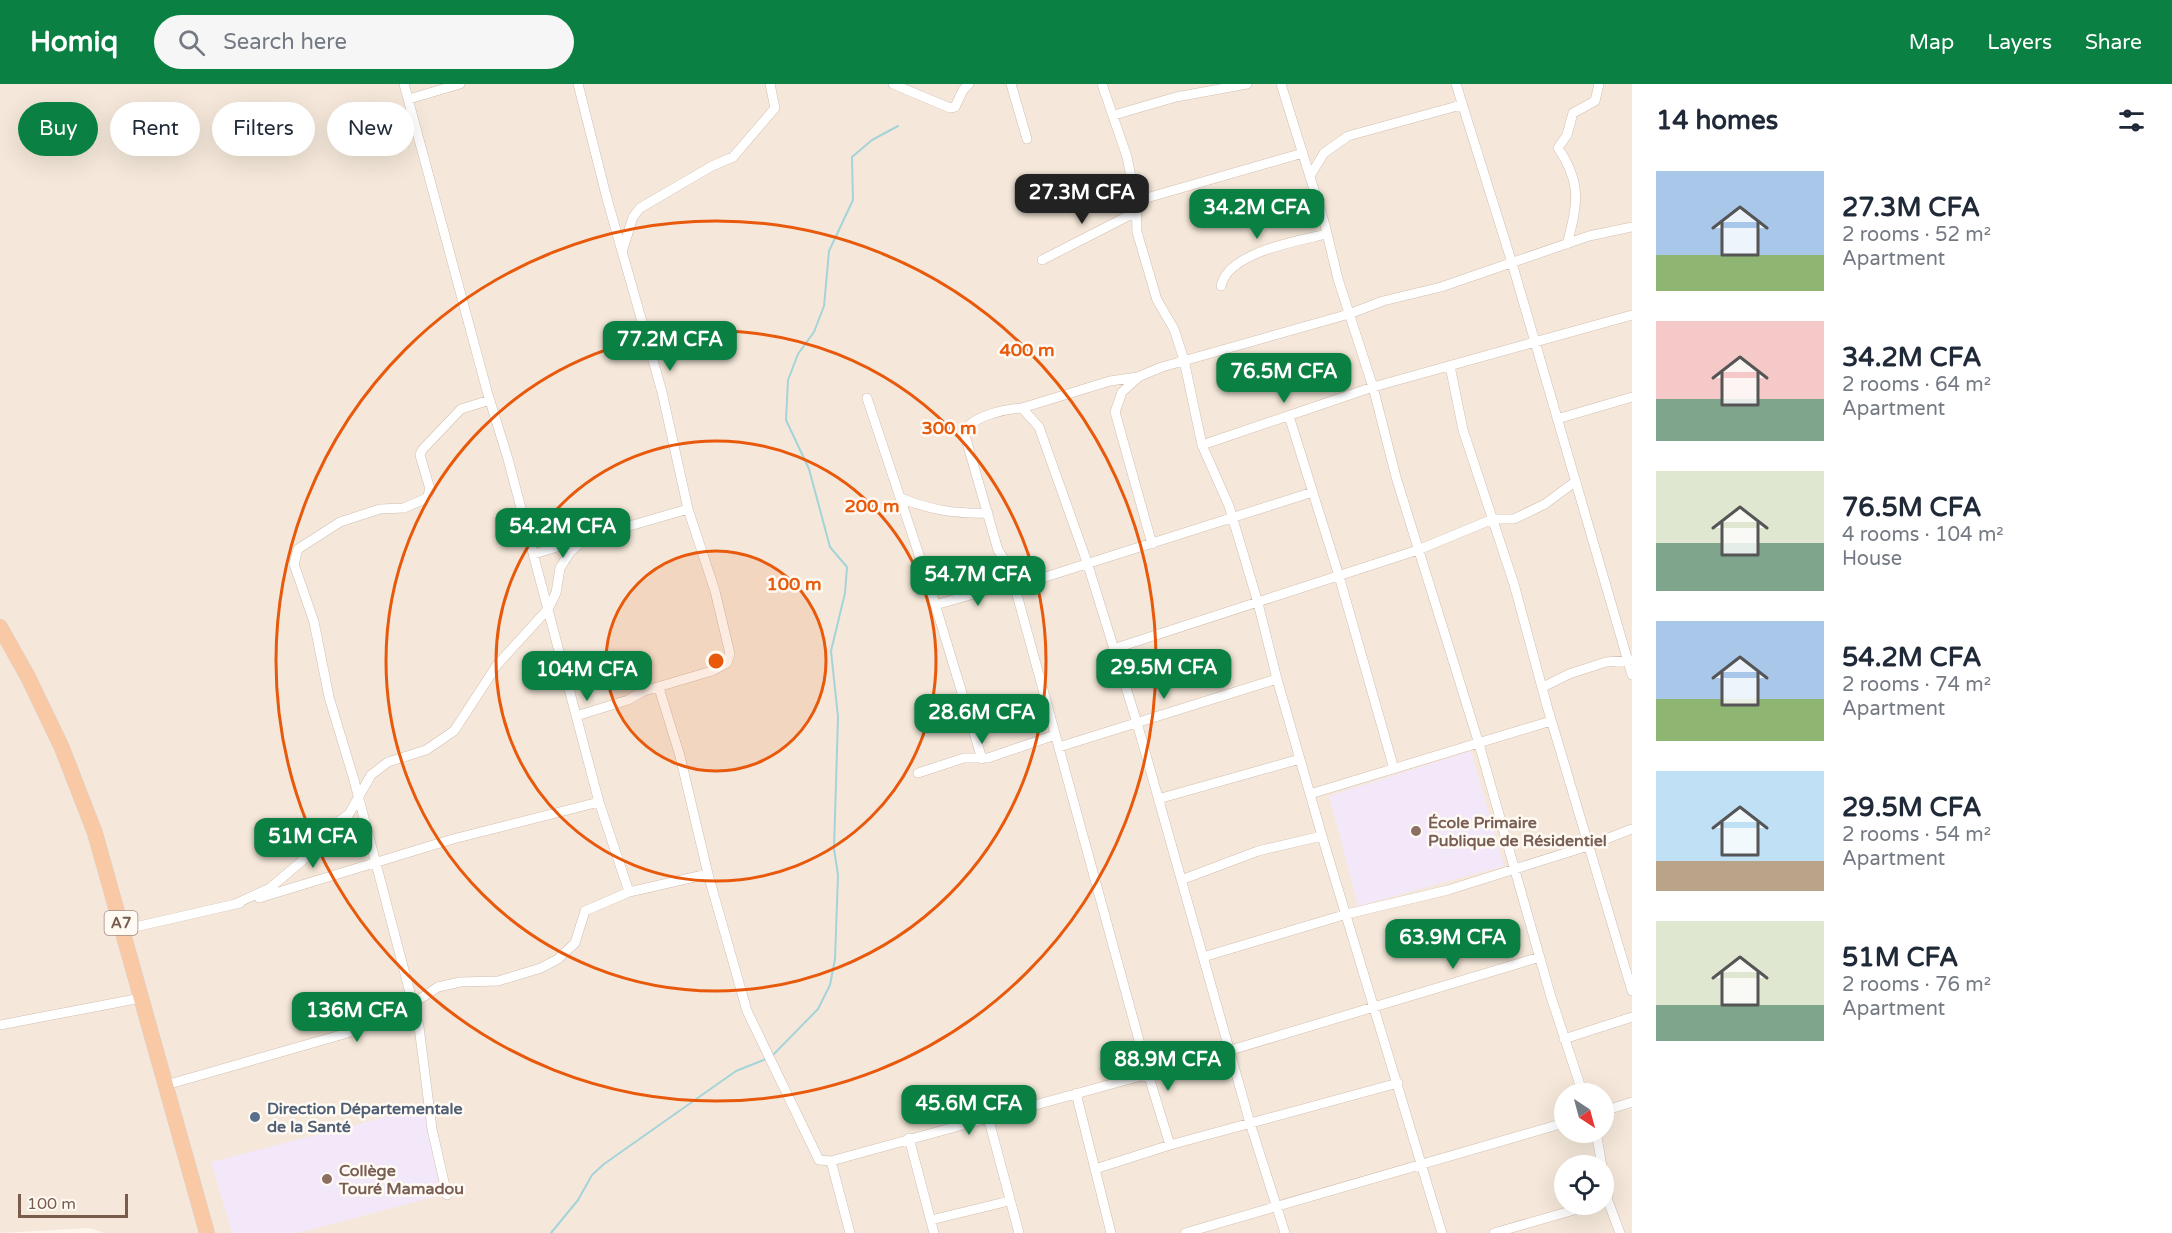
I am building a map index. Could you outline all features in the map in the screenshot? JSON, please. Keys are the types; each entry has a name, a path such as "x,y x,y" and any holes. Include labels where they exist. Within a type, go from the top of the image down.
{"highway":[{"name":"A7","path":"0,627 28,677 62,748 95,833 207,1233"}],"street":[{"path":"404,84 534,554 599,802 629,892"},
{"path":"409,99 460,84"},
{"path":"576,716 720,668 730,659 715,591 688,509 662,392 578,84"},
{"path":"622,252 633,217 640,208 712,166 733,157 740,150 774,108 770,84"},
{"path":"893,84 950,108 955,107 963,90 969,84"},
{"path":"1011,84 1027,139"},
{"path":"1102,84 1127,157 1136,201 1137,232 1157,300 1174,329 1184,360 1202,445 1232,517 1322,836 1442,1233"},
{"path":"1114,115 1176,97 1247,84"},
{"path":"1281,84 1327,234 1348,314 1373,387 1418,550 1479,744 1564,1039 1579,1083"},
{"path":"1456,84 1512,263 1630,660 1632,675"},
{"path":"1567,244 1578,197 1568,162 1558,148 1567,135 1574,113 1595,101 1599,84"},
{"path":"1310,176 1324,153 1348,136 1461,105"},
{"path":"1136,201 1303,153"},
{"path":"1042,260 1136,212"},
{"path":"1170,1145 1148,1080 1010,569 998,550 964,432 968,425 978,420 1110,381 1140,376 1184,360 1348,314 1383,301 1441,287 1567,244 1632,227"},
{"path":"1221,286 1229,269 1245,259 1275,247 1327,234"},
{"path":"1202,445 1373,387 1632,315"},
{"path":"1450,366 1463,430 1493,519 1632,991"},
{"path":"1140,376 1122,392 1114,412 1152,544"},
{"path":"1557,419 1632,397"},
{"path":"867,398 935,605 982,759"},
{"path":"447,1195 432,1129 423,1056 413,1005 321,667 314,622 295,570 295,554 306,543 340,522 380,509 404,508 427,498 430,489 420,455 422,450 460,409 490,400"},
{"path":"1022,408 1039,427 1087,562 1137,723 1250,1123 1285,1233"},
{"path":"1289,416 1339,576 1394,769"},
{"path":"1113,649 1418,550 1493,519 1514,519 1545,504 1576,481"},
{"path":"935,605 1013,583 1039,579 1313,492"},
{"path":"900,498 925,508 958,514 988,513"},
{"path":"534,554 688,509"},
{"path":"235,904 270,888 298,865 324,832 349,814 366,781 380,768 392,760 426,750 454,730 497,665 548,609 556,593 560,568 570,552 585,539"},
{"path":"1010,569 1039,579"},
{"path":"1543,687 1591,667 1630,660"},
{"path":"1059,747 1277,679"},
{"path":"659,688 680,756 708,874 747,1011 815,1155 821,1162 1136,1077 1149,1077"},
{"path":"1310,794 1551,721"},
{"path":"918,773 964,758 982,759 1055,735"},
{"path":"1158,799 1300,759"},
{"path":"122,930 304,887 453,839 599,802"},
{"path":"1203,957 1347,914 1448,890 1588,846 1632,829"},
{"path":"1181,880 1258,851 1322,836"},
{"path":"166,1085 344,1034 413,1005 438,987 460,982 498,981 541,968 558,960 574,943 585,911 629,892 708,874"},
{"path":"1231,1050 1375,1009 1540,957"},
{"path":"0,1025 141,998"},
{"path":"1564,1039 1632,1017"},
{"path":"1095,1169 1170,1145 1398,1083"},
{"path":"1076,1093 1111,1233"},
{"path":"1614,1108 1632,1102"},
{"path":"988,1117 1019,1233"},
{"path":"1185,1233 1277,1204 1423,1165 1554,1126"},
{"path":"909,1138 934,1233"},
{"path":"831,1161 850,1233"},
{"path":"931,1220 1009,1202"},
{"path":"1494,1233 1557,1215"},
{"path":"1612,1215 1620,1233"}],"shaded area":[{"path":"0,84 1632,84 1632,1233 104,1233 90,1228 0,1233"},
{"name":"École Primaire Publique de Résidentiel","path":"1471,751 1504,866 1358,906 1329,796"},
{"name":"Collège Touré Mamadou","path":"424,1107 441,1195 298,1233 232,1233 211,1162"}],"waterway":[{"path":"771,1057 818,1009 830,985 835,959 838,875 834,849 838,717 831,651 845,593 847,567 830,547 809,469 786,420 788,380 798,354 814,332 824,306 829,251 853,200 852,157 872,140 898,126"},
{"path":"551,1233 578,1200 592,1175 604,1164 736,1071 766,1059"}],"place":[{"name":"École Primaire Publique de Résidentiel","path":"1416,831"},
{"name":"Direction Départementale de la Santé","path":"255,1117"},
{"name":"Collège Touré Mamadou","path":"327,1179"}]}
